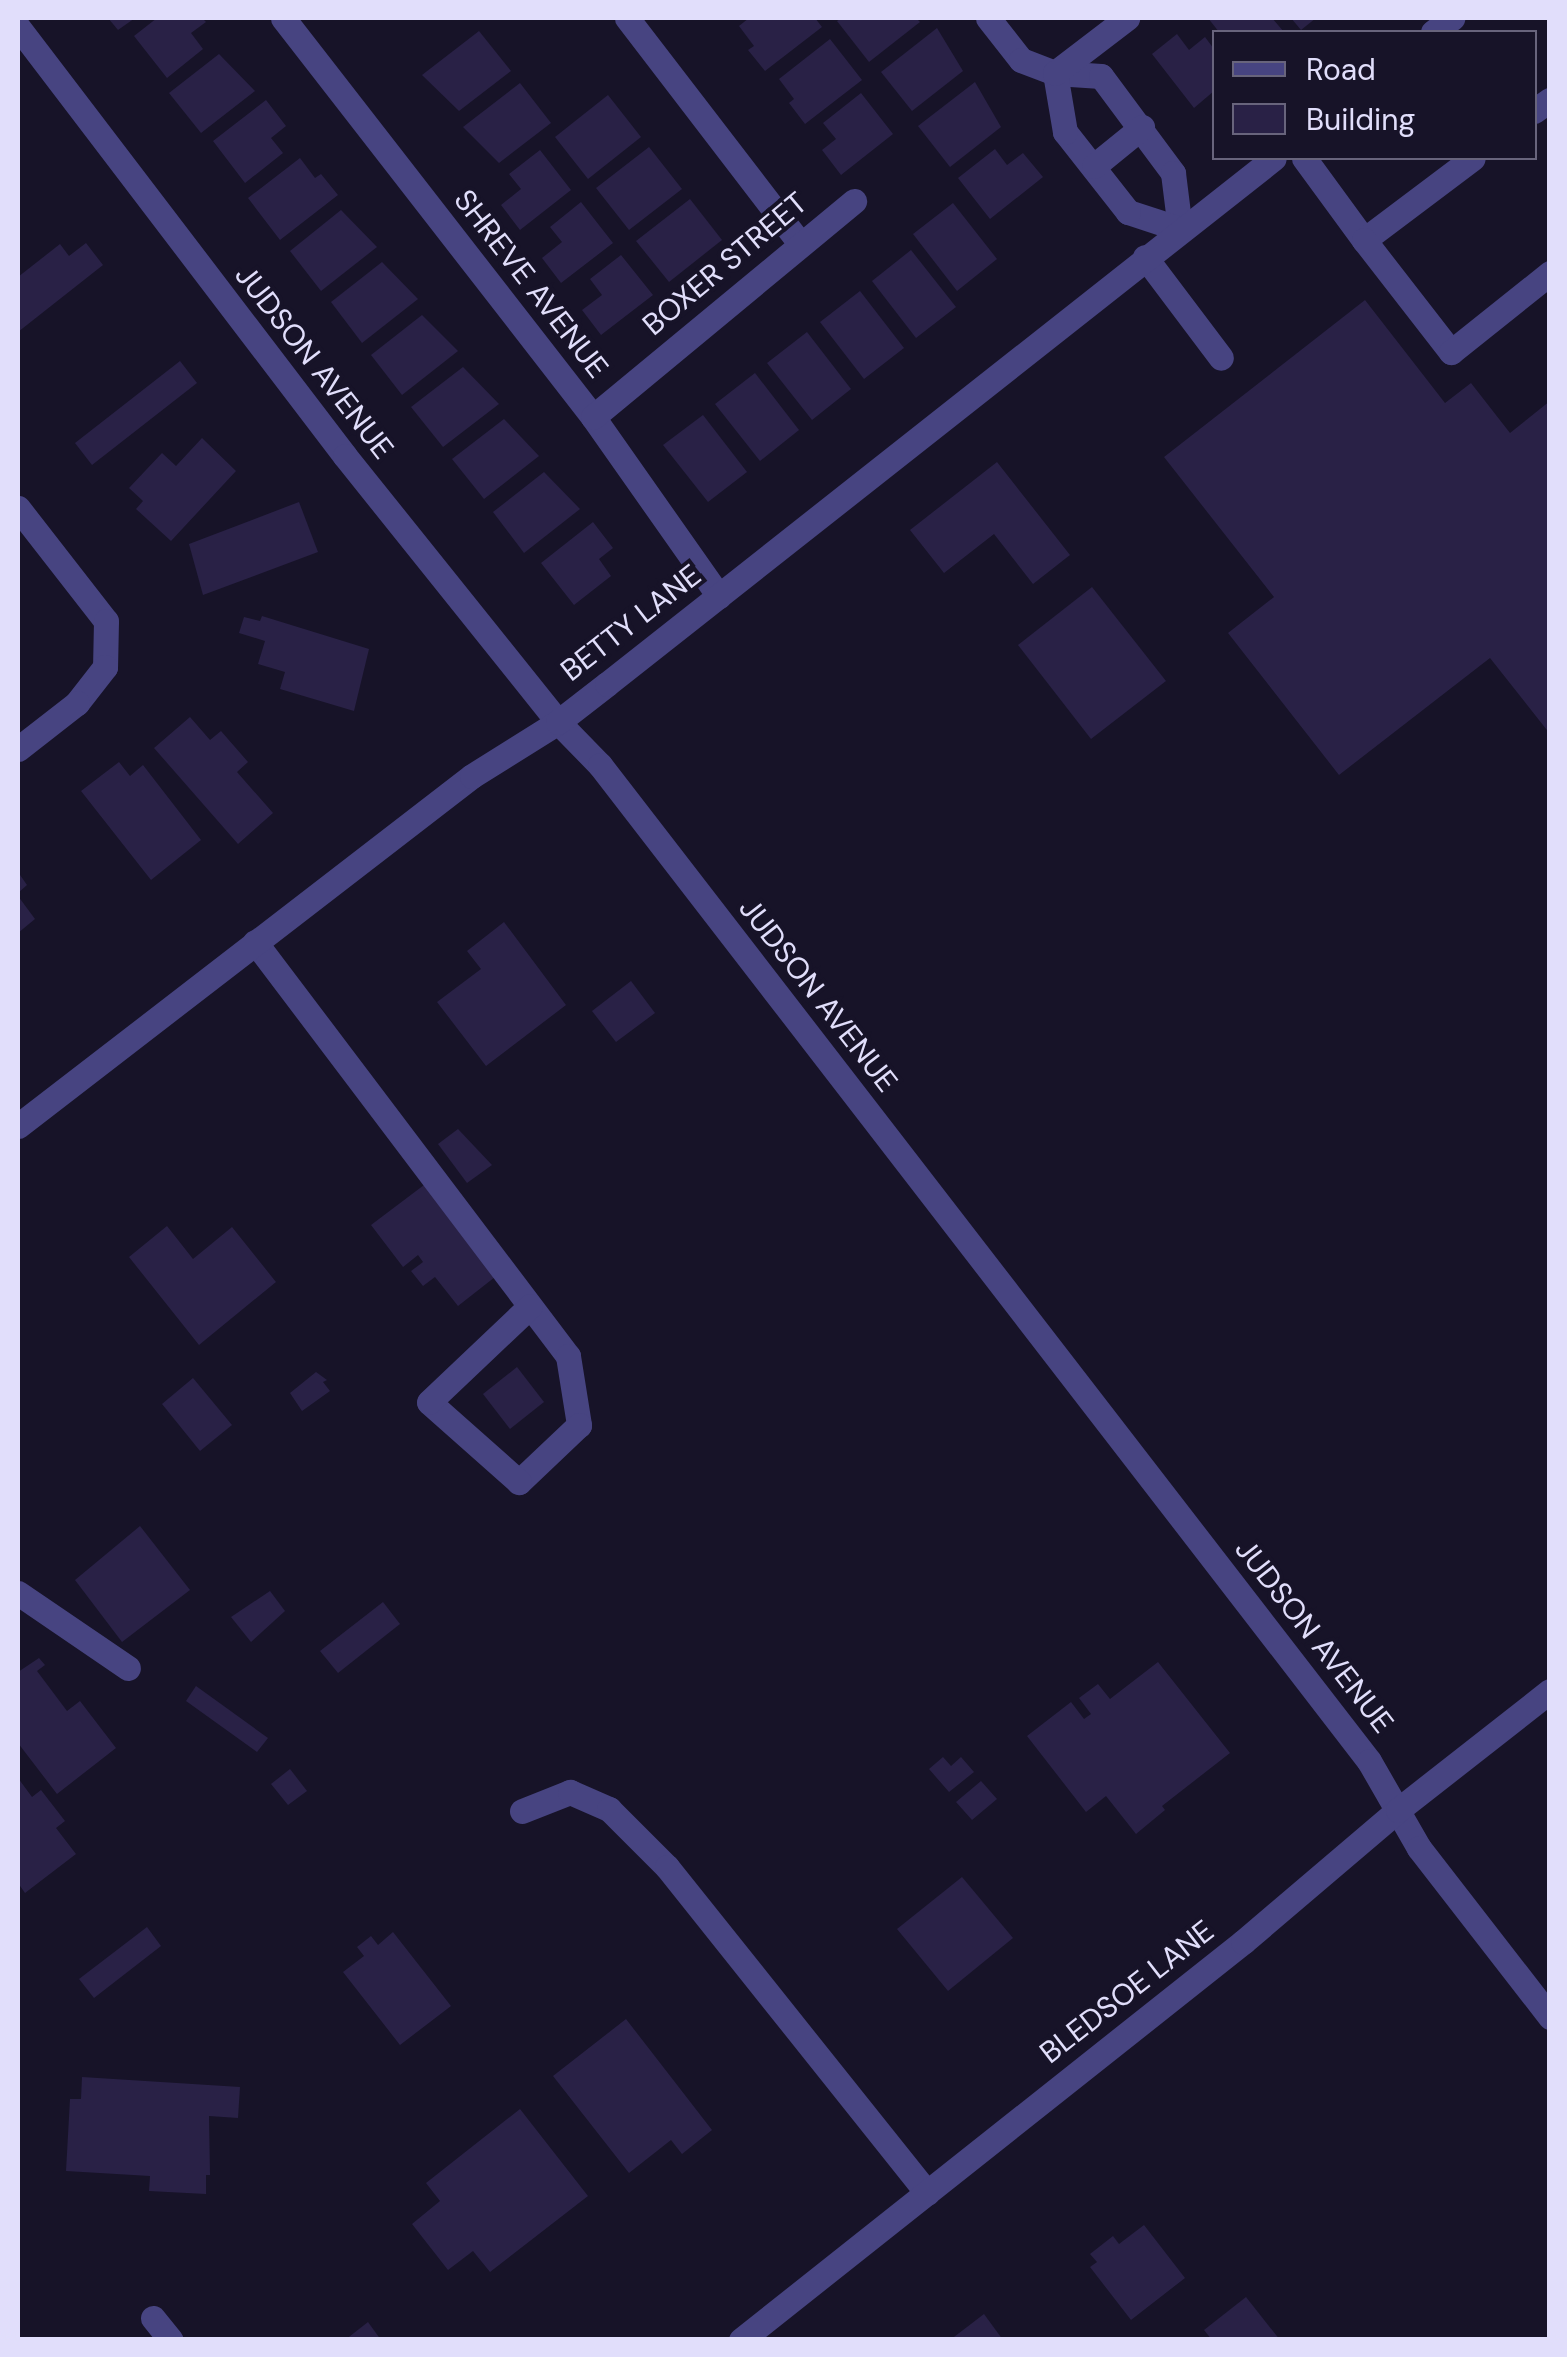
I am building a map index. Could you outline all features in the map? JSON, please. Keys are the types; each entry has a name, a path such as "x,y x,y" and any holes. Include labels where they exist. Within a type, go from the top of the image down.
{"street":[{"name":"SHREVE AVENUE","path":"284,18 593,417 719,596"},
{"path":"627,18 799,242"},
{"path":"988,18 1021,60 1055,74 1100,76 1173,173 1180,229 1128,212 1065,132 1055,74"},
{"path":"1055,74 1127,18"},
{"name":"JUDSON AVENUE","path":"18,27 345,456 558,722 600,765 1369,1761 1419,1848 1550,2016"},
{"path":"1094,166 1142,127"},
{"name":"BETTY LANE","path":"18,1126 472,776 558,722 1271,160"},
{"path":"1305,160 1451,352 1550,273"},
{"path":"1364,240 1470,160"},
{"name":"BOXER STREET","path":"593,417 799,242 854,201"},
{"path":"1145,257 1220,358"},
{"path":"18,508 106,621 105,667 76,703 18,750"},
{"path":"256,942 568,1356 579,1425 519,1482 429,1402 530,1306"},
{"path":"18,1593 128,1668"},
{"name":"BLEDSOE LANE","path":"741,2340 1243,1942 1398,1810 1550,1691"},
{"path":"522,1811 570,1792 609,1810 667,1866 927,2193"},
{"path":"153,2318 170,2340"}],"building":[{"path":"108,18 135,18 118,30"},
{"path":"157,18 202,18 206,22 191,33 203,49 167,78 134,36"},
{"path":"749,18 815,18 822,27 765,71 748,50 754,46 739,26"},
{"path":"916,18 920,22 869,62 837,21"},
{"path":"1208,18 1272,18 1282,30 1217,30"},
{"path":"1291,18 1316,18 1301,30"},
{"path":"937,28 963,71 912,111 881,72"},
{"path":"479,31 511,71 459,111 422,75"},
{"path":"1177,34 1189,50 1205,37 1212,46 1212,93 1194,108 1152,54"},
{"path":"830,39 862,80 805,124 789,103 794,99 779,79"},
{"path":"219,54 255,91 201,133 169,93"},
{"path":"975,82 1001,127 950,167 918,126"},
{"path":"520,83 551,123 499,163 463,127"},
{"path":"861,93 893,134 841,175 822,150 836,139 823,123"},
{"path":"608,95 641,137 588,179 555,137"},
{"path":"266,100 286,126 271,138 283,153 245,183 213,141"},
{"path":"649,147 682,189 629,230 596,188"},
{"path":"995,149 1007,165 1023,153 1043,177 990,219 958,178"},
{"path":"540,150 571,190 520,230 501,205 521,189 509,174"},
{"path":"300,158 315,178 321,174 338,195 280,240 248,198"},
{"path":"690,199 722,240 669,282 636,241"},
{"path":"581,202 613,243 561,283 542,258 562,242 550,227"},
{"path":"953,203 997,259 957,291 913,234"},
{"path":"341,210 377,247 321,291 290,251"},
{"path":"86,243 103,265 18,332 18,277 60,244 69,256"},
{"path":"911,250 956,307 916,338 872,281"},
{"path":"621,255 653,295 601,335 582,310 602,295 590,279"},
{"path":"382,262 418,299 362,343 331,302"},
{"path":"860,291 904,348 864,379 820,322"},
{"path":"1365,300 1445,403 1471,383 1510,433 1550,401 1550,734 1490,658 1339,775 1228,633 1274,597 1164,457"},
{"path":"422,315 458,351 402,395 371,355"},
{"path":"807,332 851,389 812,420 767,363"},
{"path":"180,361 197,383 92,465 75,443"},
{"path":"463,367 499,404 443,447 411,407"},
{"path":"755,373 799,430 760,461 715,404"},
{"path":"703,415 747,472 708,502 663,445"},
{"path":"504,419 539,456 484,499 452,459"},
{"path":"202,438 236,471 171,541 136,509 143,501 129,488 162,453 176,466"},
{"path":"997,462 1070,555 1033,584 994,534 944,573 910,530"},
{"path":"544,472 580,509 524,553 493,512"},
{"path":"299,502 318,552 203,595 189,544"},
{"path":"593,522 613,548 599,559 611,576 574,605 541,563"},
{"path":"1092,587 1166,681 1091,739 1018,645"},
{"path":"262,616 369,649 354,711 280,689 285,672 258,664 265,641 239,633 244,617 260,621"},
{"path":"190,717 210,740 221,731 248,762 237,772 273,813 238,844 154,748"},
{"path":"119,762 130,776 143,765 201,840 151,880 81,791"},
{"path":"18,872 27,885 18,893"},
{"path":"18,896 35,919 18,933"},
{"path":"504,922 566,1005 486,1066 437,1002 481,969 467,951"},
{"path":"631,981 655,1013 616,1042 592,1011"},
{"path":"458,1129 492,1165 467,1183 438,1144"},
{"path":"424,1185 495,1277 458,1306 435,1277 423,1286 411,1271 423,1262 418,1255 403,1267 371,1225"},
{"path":"167,1226 193,1259 232,1227 276,1282 199,1345 129,1257"},
{"path":"517,1367 544,1402 510,1429 483,1394"},
{"path":"316,1372 327,1380 323,1382 330,1391 302,1411 290,1393"},
{"path":"193,1378 232,1425 200,1451 162,1404"},
{"path":"140,1526 190,1590 122,1642 75,1580"},
{"path":"270,1591 285,1611 251,1642 231,1617"},
{"path":"383,1602 400,1624 338,1673 320,1651"},
{"path":"39,1658 45,1665 37,1671 67,1711 80,1701 116,1748 57,1794 18,1743 18,1672"},
{"path":"1158,1662 1230,1753 1162,1806 1165,1810 1136,1834 1106,1796 1086,1812 1027,1736 1071,1702 1084,1719 1091,1714 1079,1698 1098,1684 1110,1699"},
{"path":"196,1686 268,1738 257,1752 186,1701"},
{"path":"943,1757 951,1766 961,1757 974,1772 949,1792 929,1769"},
{"path":"290,1769 307,1791 288,1805 271,1784"},
{"path":"18,1778 32,1797 41,1790 65,1821 56,1828 76,1854 25,1893 18,1883"},
{"path":"981,1781 997,1799 972,1820 956,1802"},
{"path":"962,1877 1013,1938 948,1991 897,1929"},
{"path":"147,1927 161,1946 94,1998 79,1979"},
{"path":"393,1932 451,2006 400,2045 343,1972 364,1956 357,1947 371,1936 378,1945"},
{"path":"626,2019 712,2130 682,2154 671,2140 629,2173 553,2076"},
{"path":"82,2077 240,2087 238,2118 209,2116 210,2175 206,2175 206,2194 149,2191 150,2176 66,2171 70,2099 81,2099"},
{"path":"520,2109 588,2196 490,2272 473,2251 448,2270 412,2224 440,2201 426,2183"},
{"path":"1144,2225 1185,2278 1131,2320 1090,2267 1097,2262 1090,2254 1113,2236 1119,2244"},
{"path":"1246,2297 1280,2340 1212,2340 1204,2330"},
{"path":"984,2314 1003,2340 950,2340"},
{"path":"368,2322 381,2340 345,2340"}]}
